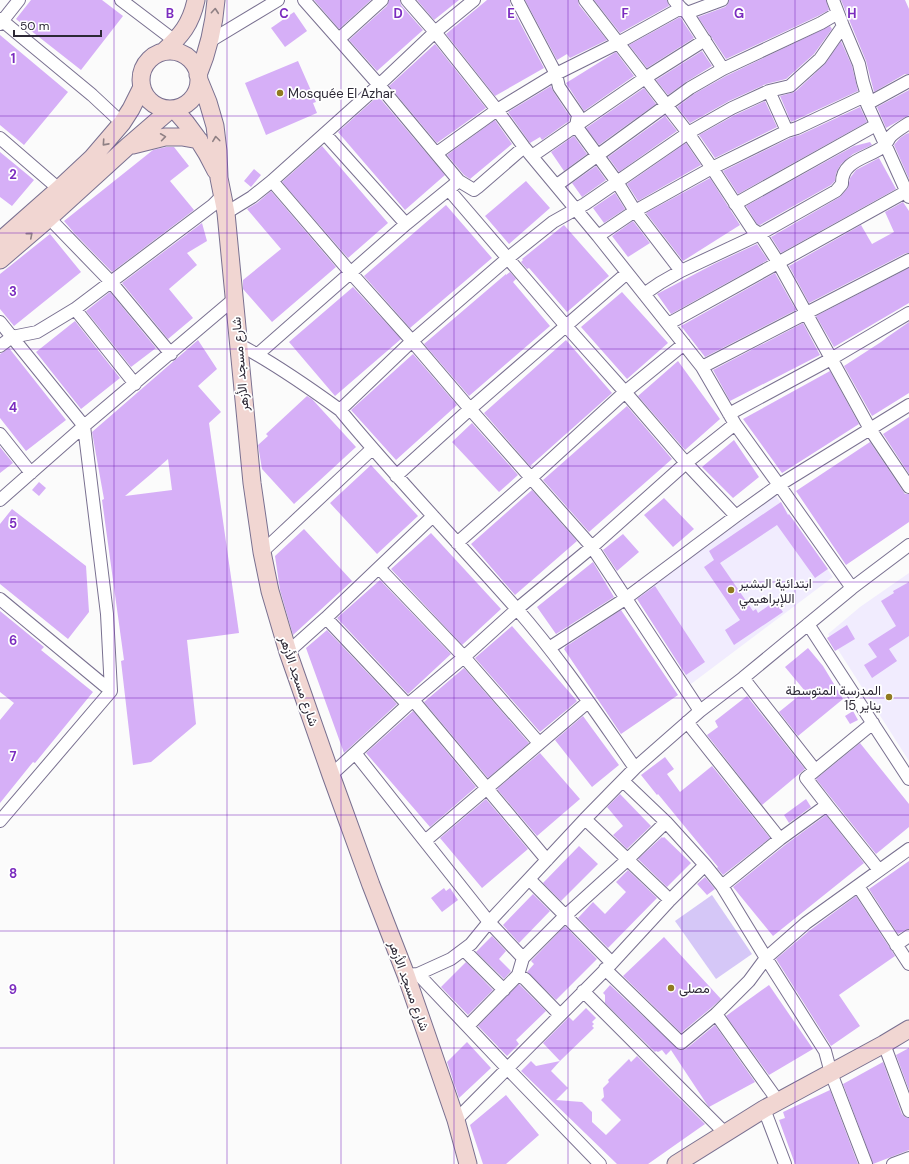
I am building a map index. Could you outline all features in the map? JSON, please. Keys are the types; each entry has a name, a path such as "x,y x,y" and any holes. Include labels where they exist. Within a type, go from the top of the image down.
{"street":[{"path":"19,0 1,22 92,95 122,122"},
{"path":"121,0 169,47 172,52 181,54 189,59 195,66 198,77"},
{"path":"196,0 188,24 169,47 148,62 143,70 141,78 145,95 156,106 163,109 173,109 184,106 192,99 197,90 198,77 210,41 215,16 216,0"},
{"path":"210,41 278,0"},
{"path":"304,0 379,85 459,181 474,190 528,151 576,126 645,78 704,40"},
{"path":"338,39 382,0"},
{"path":"407,0 435,32 528,151 702,367 732,419 852,588"},
{"path":"226,213 252,197 272,181 379,85 435,32 474,0"},
{"path":"517,0 556,74 559,87 578,116 576,126 617,182 635,211 681,272"},
{"path":"585,0 688,134 752,229 760,234 807,313 870,429 909,487"},
{"path":"437,153 497,110 556,74 618,43 681,7 722,0"},
{"path":"668,324 778,262 908,193 876,125 862,82 860,64 833,0"},
{"path":"681,7 723,68"},
{"path":"557,186 690,88 723,68 821,23 838,13"},
{"path":"340,410 412,341 508,258 553,222 585,204 688,134 732,108 769,91 790,86 823,55 843,26"},
{"name":"شارع مسجد الأزهر","path":"198,77 208,102 215,126 219,178 226,213 252,483 262,552 270,590 288,652 371,885 412,974 468,1164"},
{"path":"598,236 635,211 712,168 787,131 867,100 909,81"},
{"path":"0,240 92,158 122,122 131,109 142,87"},
{"path":"769,91 787,131"},
{"path":"0,260 127,147 173,109"},
{"name":"شارع مسجد الأزهر","path":"173,109 187,123 199,140 219,178"},
{"path":"644,294 660,283 760,234 836,191 842,184 842,176 845,169 854,162 885,146 892,135 909,123"},
{"path":"735,204 876,125"},
{"path":"325,134 406,224"},
{"path":"127,147 165,137 182,137 199,140"},
{"path":"0,138 59,189"},
{"path":"272,181 592,547 700,711"},
{"path":"258,354 406,224 459,181"},
{"path":"449,190 686,463 736,516"},
{"path":"0,346 12,337 37,332 76,309 213,205 222,196"},
{"path":"49,218 111,282 170,354"},
{"path":"702,367 909,260"},
{"path":"396,476 470,409 627,273"},
{"path":"0,500 84,426 234,299"},
{"path":"76,309 135,384"},
{"path":"331,775 517,609 592,547 686,463 732,419 909,313"},
{"path":"0,322 84,426 107,614 111,691 0,821"},
{"path":"238,344 258,354 304,383 340,410 372,450 517,609 549,648 635,768"},
{"path":"457,543 625,392 684,344"},
{"path":"549,648 625,599 779,485 909,405"},
{"path":"0,434 31,473"},
{"path":"262,552 372,450"},
{"path":"288,652 433,516"},
{"path":"600,1164 593,1160 468,1026 412,974 451,960 472,944 489,922 529,878 635,768 700,711 743,678 852,588 909,545"},
{"path":"378,568 464,657 539,743"},
{"path":"0,598 111,691"},
{"path":"326,618 410,703 487,788 547,860"},
{"path":"808,624 909,779"},
{"path":"743,678 815,770"},
{"path":"425,841 588,702"},
{"path":"687,722 780,839"},
{"path":"873,723 806,778 880,870"},
{"path":"355,753 489,922 523,958"},
{"path":"623,781 666,822 706,865 722,886 825,1051 831,1073 866,1164"},
{"path":"722,886 780,839 827,805"},
{"path":"585,819 670,900"},
{"path":"468,1026 518,976 523,958 565,916 627,860 666,822"},
{"path":"529,878 565,916 608,966 681,1043 716,1014 749,981 766,958 806,923 909,849"},
{"path":"456,1120 608,966 670,900 706,865"},
{"path":"858,886 909,964"},
{"path":"896,945 909,936"},
{"path":"464,950 504,990"},
{"path":"518,976 525,979 560,1015"},
{"path":"583,991 725,1133"},
{"path":"716,1014 771,1105 785,1164"},
{"path":"676,1164 771,1105 909,1029"},
{"path":"884,1044 909,1111"},
{"path":"893,1164 909,1158"}],"shaded area":[{"name":"ابتدائية البشير اللإبراهيمي","path":"776,496 833,577 691,684 636,597"},
{"name":"المدرسة المتوسطة 15 يناير","path":"909,573 909,761 828,634 860,607"},
{"path":"712,895 752,954 716,979 675,921"}],"building":[{"path":"31,0 102,0 123,16 81,70 16,19"},
{"path":"314,0 371,0 339,29"},
{"path":"389,0 400,0 401,5 423,30 377,71 349,40 387,6"},
{"path":"417,0 459,0 434,20"},
{"path":"487,0 510,0 510,4 544,68 495,96 446,34"},
{"path":"525,0 578,0 579,5 607,40 570,58 567,54 557,60"},
{"path":"594,0 667,0 669,6 620,33"},
{"path":"729,0 826,0 829,10 726,59 698,17 725,7"},
{"path":"841,0 905,0 909,9 909,74 905,74 874,92 866,61"},
{"path":"294,12 307,31 285,47 271,28"},
{"path":"680,17 694,38 647,68 629,45"},
{"path":"830,26 832,29 814,54 786,79 766,84 729,101 690,123 677,107 694,94 726,76"},
{"path":"0,35 68,92 24,145 0,125"},
{"path":"841,41 852,66 858,91 791,122 780,96 795,92 825,64"},
{"path":"435,44 486,108 437,143 389,86"},
{"path":"702,51 712,66 668,95 656,80"},
{"path":"616,52 634,76 584,111 566,83"},
{"name":"Mosquée El Azhar","path":"298,61 316,102 313,103 317,113 266,135 245,83"},
{"path":"551,86 570,117 569,121 542,140 540,137 530,143 508,112"},
{"path":"644,88 656,104 599,145 586,128"},
{"path":"909,90 909,115 886,128 877,107"},
{"path":"378,96 445,175 405,210 338,132"},
{"path":"765,101 777,127 715,158 699,135 735,115"},
{"path":"860,107 867,122 738,194 723,171 790,138 800,135"},
{"path":"665,116 677,131 619,172 608,157"},
{"path":"495,120 512,144 470,179 464,175 447,155"},
{"path":"909,133 909,179 894,145 900,138"},
{"path":"574,136 587,154 564,171 551,152"},
{"path":"870,142 872,145 853,154 841,164 836,173 835,181 831,185 760,225 757,224 746,206 854,146"},
{"path":"686,143 701,165 638,201 627,184"},
{"path":"322,146 388,223 348,258 282,182"},
{"path":"174,147 189,166 170,181 194,210 112,272 64,221 153,150"},
{"path":"0,152 34,180 12,206 0,197"},
{"path":"879,158 896,189 781,253 771,237 840,197 848,188 850,178 856,170"},
{"path":"596,166 606,180 582,197 572,183"},
{"path":"254,169 261,175 251,187 244,181"},
{"path":"710,178 740,225 683,261 646,213"},
{"path":"526,181 550,208 509,244 485,216"},
{"path":"271,191 336,267 272,322 243,289 243,280 281,249 247,209"},
{"path":"615,193 625,209 604,223 593,208"},
{"path":"903,202 909,211 909,253 906,253 809,303 789,266 861,225 872,244 894,232 885,212"},
{"path":"446,205 492,258 410,328 364,276"},
{"path":"633,221 650,243 628,257 612,236"},
{"path":"202,223 207,241 187,253 197,265 169,289 193,318 168,339 122,283"},
{"path":"564,225 609,276 567,312 529,268 527,269 521,262 523,260 522,259"},
{"path":"50,234 81,272 14,326 0,309 0,274"},
{"path":"757,244 768,260 671,314 657,294 714,264"},
{"path":"909,268 909,303 834,347 816,316"},
{"path":"510,272 516,279 513,282 550,326 469,396 424,344"},
{"path":"775,273 796,310 705,357 681,326"},
{"path":"353,287 401,339 335,396 289,342"},
{"path":"110,292 156,348 131,367 86,311"},
{"path":"622,292 668,343 627,379 581,327"},
{"path":"75,321 120,378 81,409 36,352"},
{"path":"909,322 909,393 872,416 844,366"},
{"path":"803,323 820,355 730,401 713,370"},
{"path":"198,340 217,369 198,386 221,412 209,423 239,633 187,640 196,724 151,762 133,765 121,661 124,660 102,500 104,499 92,432","holes":["168,459 172,490 125,496"]},
{"path":"566,340 612,393 530,466 484,413"},
{"path":"9,348 66,420 26,451 0,418 0,354"},
{"path":"413,354 457,405 396,460 351,410"},
{"path":"678,361 720,419 685,450 638,396"},
{"path":"830,371 859,424 782,473 743,419"},
{"path":"307,396 312,399 356,447 294,504 262,469 258,445 268,436 266,434"},
{"path":"627,406 672,459 589,532 543,480"},
{"path":"909,417 909,474 883,434"},
{"path":"472,423 518,475 499,492 452,442"},
{"path":"734,440 759,477 733,498 702,467"},
{"path":"870,442 905,494 909,494 909,522 846,565 796,491"},
{"path":"0,447 13,463 0,473"},
{"path":"371,465 418,516 377,554 330,503"},
{"path":"39,482 46,488 39,496 32,490"},
{"path":"532,490 577,541 515,595 471,544"},
{"path":"664,498 694,529 673,547 644,515"},
{"path":"781,502 788,515 789,514 828,569 815,578 777,525 720,563 753,611 756,609 758,613 775,601 783,612 734,645 725,630 740,620 704,567 714,560 709,551"},
{"path":"12,509 86,566 89,612 68,639 0,584 0,524"},
{"path":"304,529 352,581 293,635 280,590 275,556"},
{"path":"431,533 501,609 462,645 391,569"},
{"path":"623,534 639,552 617,571 603,550"},
{"path":"593,562 614,597 556,634 537,607"},
{"path":"380,580 451,654 408,694 337,618"},
{"path":"909,582 909,636 889,649 897,661 872,678 864,665 877,657 868,644 896,626 881,601 894,593 893,591"},
{"path":"655,586 705,662 686,675 637,599"},
{"path":"621,610 678,695 621,734 564,649"},
{"path":"0,611 44,647 41,650 93,692 0,803 0,720 14,703 0,692"},
{"path":"847,625 855,639 835,651 827,638"},
{"path":"512,626 577,701 540,732 475,658"},
{"path":"327,630 397,704 344,753 306,648"},
{"path":"808,648 823,666 843,699 798,736 779,712 805,691 785,667"},
{"path":"464,668 529,743 488,778 424,702"},
{"path":"747,696 805,769 762,805 707,735 718,727 715,721"},
{"path":"413,711 476,787 430,827 366,753"},
{"path":"853,711 858,720 850,724 845,716"},
{"path":"583,716 619,765 592,787 555,740"},
{"path":"860,743 909,804 909,827 876,854 816,779"},
{"path":"540,753 580,799 537,836 497,789"},
{"path":"665,757 674,769 667,774 680,792 712,766 770,838 723,875 717,868 718,867 641,775"},
{"path":"620,794 651,826 627,849 613,835 623,826 607,807"},
{"path":"486,799 528,849 482,888 440,838"},
{"path":"806,799 811,807 789,823 784,815"},
{"path":"826,815 864,863 773,936 733,887 785,845"},
{"path":"662,837 664,837 691,863 667,887 638,859"},
{"path":"579,846 598,864 561,901 543,883"},
{"path":"909,861 909,929 898,934 869,889"},
{"path":"628,870 657,898 608,948 578,918 593,902 605,914 626,892 616,882"},
{"path":"705,877 715,889 707,895 697,884"},
{"path":"444,888 446,891 450,888 458,900 442,912 431,898"},
{"path":"533,894 550,911 519,943 503,925"},
{"path":"856,896 895,956 839,995 860,1026 831,1046 776,959 809,931"},
{"path":"565,926 597,959 556,1000 527,972 534,964 531,961"},
{"path":"492,936 506,951 499,959 511,971 504,979 476,952"},
{"name":"مصلى","path":"664,937 721,999 681,1033 623,976"},
{"path":"466,962 493,990 468,1015 441,987"},
{"path":"519,984 546,1011 516,1040 519,1044 507,1056 478,1026"},
{"path":"610,985 679,1050 686,1049 715,1025 755,1082 709,1107 671,1050 666,1055 662,1050 655,1052 605,1003 605,995 603,993"},
{"path":"769,985 813,1049 769,1075 726,1016"},
{"path":"586,1008 596,1018 592,1022 594,1024 592,1026 594,1028 560,1061 543,1043 569,1017 573,1021"},
{"path":"467,1042 491,1068 459,1098 447,1062"},
{"path":"909,1048 909,1090 896,1055"},
{"path":"637,1056 705,1124 648,1164 617,1164 521,1071 531,1061 536,1066 560,1061 551,1071 568,1088 556,1100 582,1102 592,1112 592,1122 606,1135 621,1120 601,1100 604,1097 603,1088 609,1082 608,1080 629,1059 631,1062"},
{"path":"883,1062 902,1114 909,1118 909,1150 873,1164 843,1084"},
{"path":"830,1090 858,1164 795,1164 779,1120 785,1118 783,1112"},
{"path":"506,1095 539,1135 506,1164 483,1164 470,1125"}],"place":[{"name":"Mosquée El Azhar","path":"280,93"},
{"name":"ابتدائية البشير اللإبراهيمي","path":"731,590"},
{"name":"المدرسة المتوسطة 15 يناير","path":"889,697"},
{"name":"مصلى","path":"671,988"}]}
